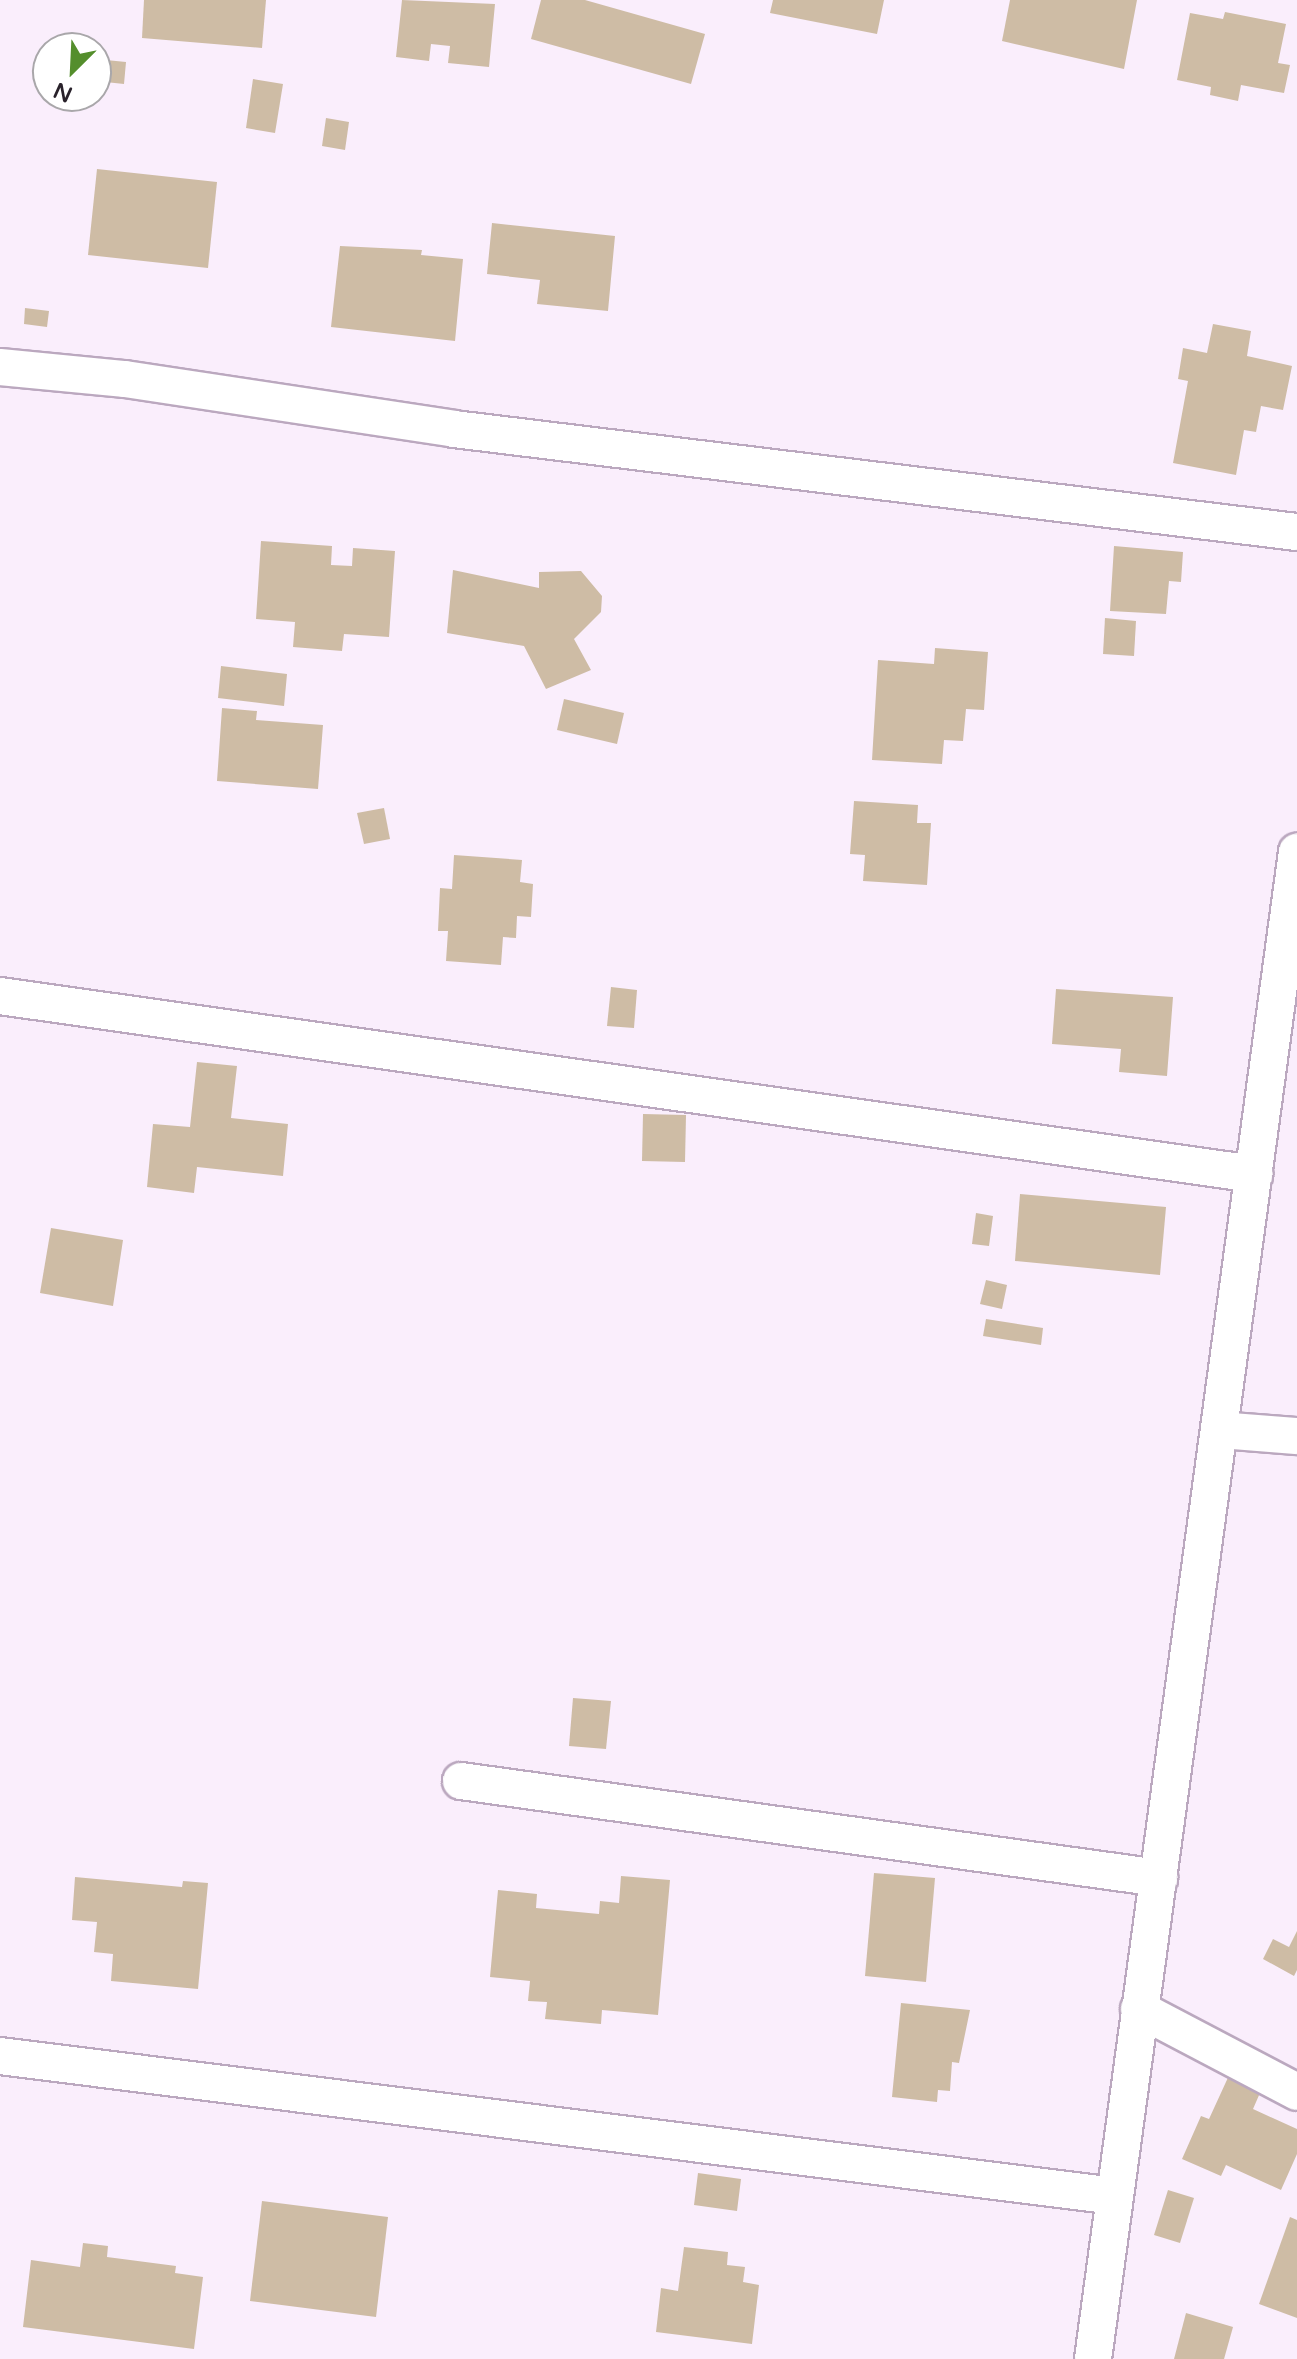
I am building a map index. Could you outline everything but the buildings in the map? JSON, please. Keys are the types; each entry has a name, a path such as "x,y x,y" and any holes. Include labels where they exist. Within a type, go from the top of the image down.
{"street":[{"path":"0,367 125,379 454,429 1297,532"},
{"path":"1093,2359 1297,852"},
{"path":"0,996 1254,1174"},
{"path":"1220,1430 1297,1436"},
{"path":"461,1781 1159,1878"},
{"path":"1139,2009 1297,2092"},
{"path":"0,2056 1114,2196"}]}
